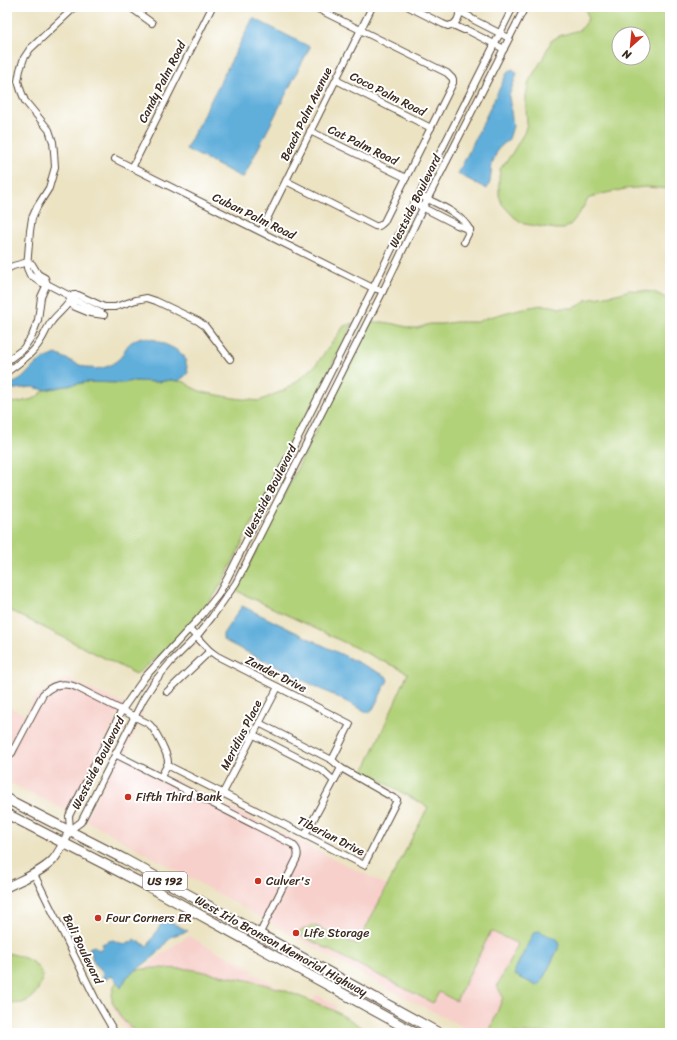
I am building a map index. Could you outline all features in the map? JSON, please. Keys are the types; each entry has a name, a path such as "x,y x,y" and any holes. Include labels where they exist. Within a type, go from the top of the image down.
{"highway":[{"name":"West Irlo Bronson Memorial Highway","path":"7,799 70,830 260,933 439,1033"},
{"name":"West Irlo Bronson Memorial Highway","path":"7,814 153,889 415,1033"},
{"path":"237,935 251,935 260,933"},
{"path":"256,946 260,942 279,944"}],"main road":[{"path":"7,887 34,874 51,863 70,830"}],"street":[{"path":"75,7 30,49 24,58 20,70 18,81 25,101 48,130 53,142 55,167 49,188 32,218 27,268 30,275 42,283 47,284 72,298 73,306 90,313 104,315 104,307"},
{"path":"130,7 152,23"},
{"name":"Candy Palm Road","path":"132,168 212,7"},
{"path":"286,181 377,226 381,225 384,222 452,86 453,79 448,73 314,7"},
{"name":"Beach Palm Avenue","path":"260,232 372,7"},
{"path":"409,7 448,26 453,25 467,30 504,49"},
{"name":"Westside Boulevard","path":"70,830 69,816 122,710 145,677 201,616 218,595 228,577 513,7"},
{"name":"Westside Boulevard","path":"70,830 81,822 134,716 155,681 212,618 236,583 525,7"},
{"path":"453,25 459,16 458,9"},
{"path":"458,9 472,20 510,38"},
{"path":"467,30 472,20"},
{"name":"Coco Palm Road","path":"336,80 431,128"},
{"name":"Cat Palm Road","path":"310,131 406,178"},
{"name":"Cuban Palm Road","path":"115,159 373,288 383,291"},
{"path":"419,195 460,218 470,230"},
{"path":"414,203 461,227 470,230"},
{"path":"445,219 449,211"},
{"path":"464,242 470,230"},
{"path":"7,269 28,262"},
{"path":"7,361 22,350 32,336 38,320 41,297 47,284"},
{"path":"7,372 29,356 41,341 53,319 72,298 78,295 104,307 115,307 146,298 156,301 198,321 205,326 230,359"},
{"name":"Zander Drive","path":"189,629 210,651 217,656 350,724 332,760"},
{"path":"167,692 210,651"},
{"path":"7,757 12,753 40,699 47,690 56,685 72,685 149,724 154,729 166,756 167,765 161,777"},
{"name":"Meridius Place","path":"223,793 278,687"},
{"name":"Tiberian Drive","path":"167,765 364,865 398,800 341,768 332,760 260,723"},
{"path":"254,735 322,770 334,781"},
{"path":"115,754 292,844 297,849 298,855 296,862 260,933"},
{"path":"305,835 341,768"},
{"name":"Bali Boulevard","path":"34,874 96,1000 115,1033"}],"shaded area":[{"path":"66,678 124,704 69,812 7,781 7,706 25,715 36,696"},
{"path":"140,711 143,712 125,755 388,886 357,946 313,925 297,934 439,992 455,1000 491,930 518,944 497,986 503,997 489,1033 475,1033 383,986 85,820"},
{"path":"188,936 253,970 252,973 311,1004 316,994 337,1006 323,1033 128,1033 112,1006 116,1004 134,976"}],"green space":[{"path":"584,7 670,7 670,189 646,187 625,189 597,195 588,199 579,214 570,225 564,229 524,224 514,217 502,204 499,195 500,169 511,155 524,133 527,124 526,96 529,81 542,60 551,41 559,36 579,30 586,23 588,18"},
{"path":"629,290 654,292 670,300 670,1033 489,1033 503,997 497,986 518,944 491,931 456,1001 439,992 433,1003 296,933 313,925 357,945 428,807 364,771 408,673 235,590 240,583 370,323 382,322 417,328 430,324 478,322 486,318 519,309 542,305 559,308 574,308 586,300"},
{"path":"353,323 216,593 167,649 143,669 136,674 7,609 7,401 16,402 33,399 44,390 87,382 121,383 134,381 157,382 171,380 185,382 191,387 202,392 259,401 287,389 315,366 344,326"},
{"path":"7,953 31,961 39,968 41,972 42,981 40,986 34,995 26,1002 7,1002"},
{"path":"154,968 189,969 252,981 281,989 331,1009 371,1033 141,1033 130,1027 121,1018 112,1001 112,995 114,986 119,978 135,970"}],"water":[{"path":"253,18 310,47 243,178 186,149"},
{"path":"513,69 517,73 509,96 513,126 509,139 498,149 492,164 490,182 487,189 458,174 508,71"},
{"path":"141,337 156,340 175,349 184,356 188,373 178,381 134,381 121,383 87,382 45,390 32,387 7,390 7,385 21,379 36,364 56,354 88,368 104,368 120,358 130,344"},
{"path":"242,606 386,676 388,680 372,711 369,713 223,640 223,634"},
{"path":"164,919 188,931 172,936 156,955 127,977 121,988 111,976 105,979 103,978 102,970 96,966 89,948 94,946 99,950 103,947 102,944 109,941 113,940 127,944 134,939 148,946"},
{"path":"539,931 558,940 560,945 541,983 537,986 515,975 515,970 534,932"}],"place":[{"name":"Fifth Third Bank","path":"128,797"},
{"name":"Culver's","path":"258,881"},
{"name":"Four Corners ER","path":"98,918"},
{"name":"Life Storage","path":"296,933"}]}
